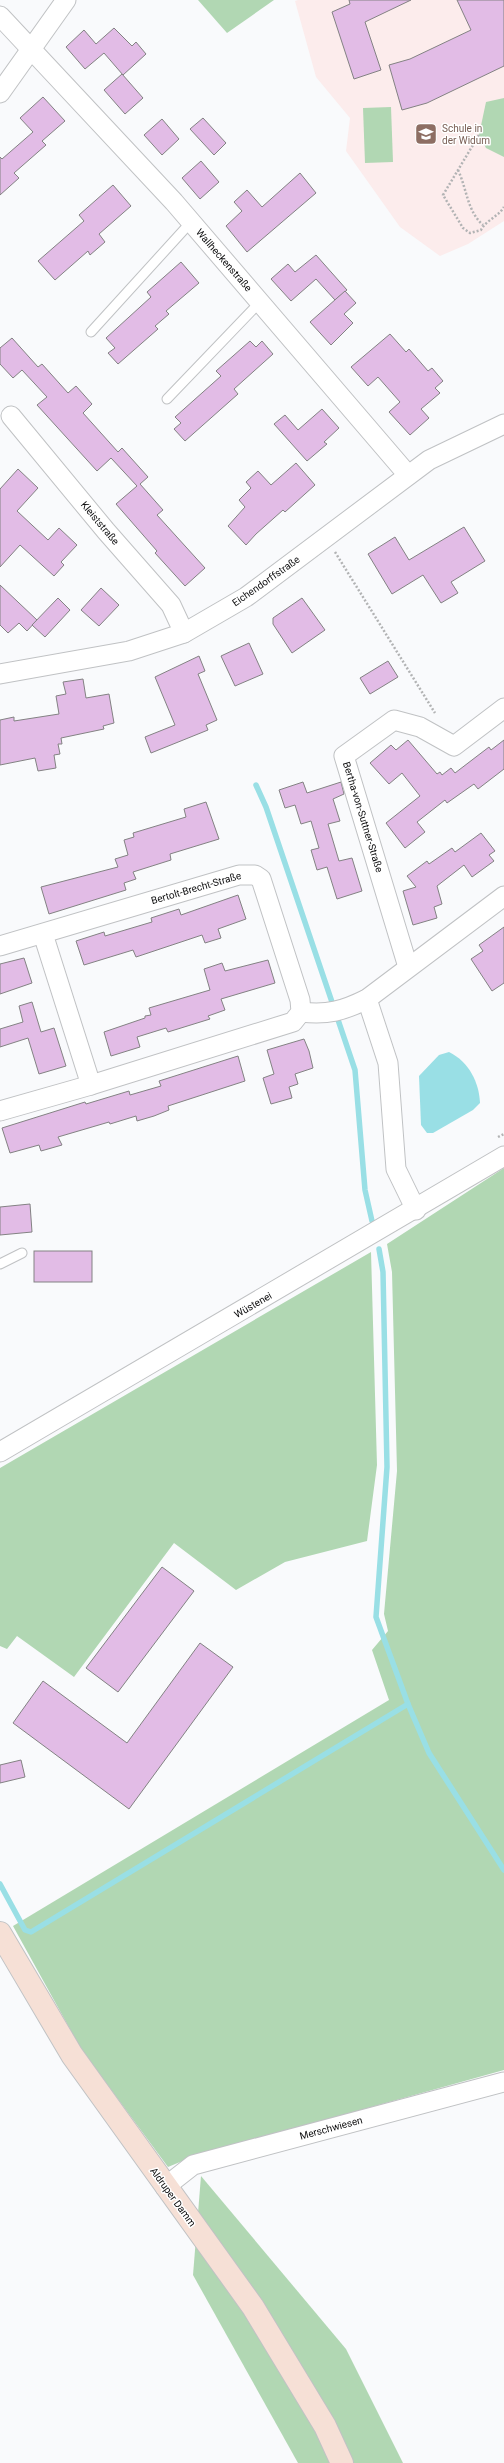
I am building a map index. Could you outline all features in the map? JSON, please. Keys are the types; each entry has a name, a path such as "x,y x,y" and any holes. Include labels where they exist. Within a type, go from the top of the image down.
{"street":[{"path":"0,93 33,50 66,0"},
{"name":"Wallheckenstraße","path":"0,16 191,222 408,476"},
{"name":"Kleiststraße","path":"11,416 106,531 171,605 184,633"},
{"name":"Eichendorffstraße","path":"0,674 129,651 184,633 246,597 429,460 504,424"},
{"name":"Bertha-von-Suttner-Straße","path":"408,967 344,756 394,720 420,727 454,746 504,708"},
{"name":"Bertolt-Brecht-Straße","path":"0,946 239,874 255,875 261,879 300,1000 300,1012"},
{"path":"0,1111 91,1085 293,1022 300,1012 334,1012 368,999 408,967 504,896"},
{"path":"43,934 91,1085"},
{"path":"368,999 388,1063 396,1169 416,1210"},
{"name":"Wüstenei","path":"0,1452 416,1210 504,1156"},
{"name":"Aldruper Damm","path":"0,1935 72,2055 165,2187 253,2307 325,2426 342,2463"},
{"name":"Merschwiesen","path":"165,2187 193,2165 504,2082"}],"lane":[{"path":"91,332 191,222"},
{"path":"167,398 260,302"},
{"path":"0,1264 22,1253"}],"path":[{"path":"479,135 443,195 459,223 470,233 481,230 483,225 500,214 504,207"},
{"path":"458,170 465,185 468,201 477,219 483,225"},
{"path":"326,537 436,716 438,737"}],"shaded area":[{"name":"Schule in der Widum","path":"504,0 504,221 468,244 440,256 400,227 346,151 350,118 316,77 295,1"}],"green space":[{"path":"198,0 274,0 227,33"},
{"path":"504,98 504,157 486,148 479,135 486,102"},
{"path":"391,107 393,162 365,163 363,108"},
{"path":"504,1168 504,2070 192,2157 168,2167 81,2049 13,1926 389,1700 372,1650 388,1631 384,1614 397,1471 392,1272 387,1244"},
{"path":"371,1252 377,1465 367,1541 285,1562 236,1590 174,1543 74,1677 17,1636 7,1649 0,1646 0,1468"},
{"path":"201,2176 346,2349 403,2463 298,2463 193,2275"}],"water":[{"path":"449,1052 462,1061 472,1073 478,1088 480,1103 473,1110 433,1133 427,1133 421,1125 419,1076 439,1055"}],"building":[{"path":"349,0 411,0 365,22 381,70 354,79 332,12 350,4"},
{"path":"457,0 504,0 504,66 427,103 402,110 389,65 410,59 471,30"},
{"path":"114,28 132,46 136,42 146,54 123,75 104,53 85,69 66,47 84,30 96,44"},
{"path":"122,74 143,98 125,114 104,90"},
{"path":"43,97 65,121 42,141 46,145 14,173 19,178 0,195 0,157 2,159 33,132 20,118"},
{"path":"203,118 226,143 214,155 190,129"},
{"path":"162,119 179,139 162,155 144,135"},
{"path":"201,161 219,182 200,199 182,178"},
{"path":"300,173 316,193 247,252 226,226 242,211 234,202 247,190 262,207"},
{"path":"113,185 131,206 99,234 105,242 90,255 88,251 55,280 38,261 84,221 79,215"},
{"path":"316,255 347,290 335,300 316,279 291,301 271,279 288,264 295,272"},
{"path":"181,262 199,283 166,311 169,314 155,326 158,329 118,364 108,353 115,348 106,338 151,297 147,292"},
{"path":"345,291 356,303 344,314 353,323 331,345 310,322"},
{"path":"390,334 406,352 409,349 428,371 432,368 443,381 435,388 440,393 421,409 429,418 410,435 389,412 400,402 378,377 368,386 351,367"},
{"path":"12,338 38,367 42,364 68,393 76,386 92,404 83,413 118,452 122,448 148,477 140,484 163,510 157,515 205,568 185,586 155,553 157,551 116,504 137,486 111,458 97,471 37,405 47,397 22,370 13,378 0,364 0,348"},
{"path":"250,341 256,347 262,341 273,354 234,389 238,394 185,441 174,429 181,423 175,417 221,376 216,371"},
{"path":"322,409 339,428 324,442 327,444 307,461 274,424 285,415 298,430"},
{"path":"296,463 315,485 285,512 283,510 246,545 228,526 245,507 239,500 251,488 246,482 258,471 271,485"},
{"path":"18,469 38,488 17,511 48,540 59,528 77,545 61,562 64,565 54,576 20,545 0,567 0,489"},
{"path":"464,527 485,561 451,582 458,593 441,603 423,575 392,594 368,554 395,537 409,560"},
{"path":"0,585 37,620 27,631 19,623 8,633 0,625"},
{"path":"101,588 119,605 99,626 81,610"},
{"path":"58,598 70,610 45,637 32,625"},
{"path":"302,598 325,630 292,653 273,624 273,618"},
{"path":"249,643 263,674 235,686 221,656"},
{"path":"199,656 205,671 198,674 217,720 206,725 208,730 151,753 145,737 175,725 155,677"},
{"path":"388,661 398,677 370,694 360,678"},
{"path":"83,679 86,698 109,694 114,723 103,726 104,729 61,738 62,744 58,744 60,754 54,755 56,768 38,771 35,758 0,765 0,720 14,717 14,721 59,714 56,696 66,694 63,682"},
{"path":"408,740 437,774 440,772 442,775 451,768 455,773 489,747 491,750 504,740 504,769 478,789 474,784 447,803 445,800 417,822 425,832 405,848 386,823 420,796 402,773 389,784 370,763 391,745 396,750"},
{"path":"303,782 307,793 341,782 344,794 333,799 340,821 328,824 339,861 352,858 362,891 337,899 327,867 317,870 311,850 319,848 311,821 301,824 295,805 285,808 279,790"},
{"path":"206,802 219,839 170,854 171,860 133,872 136,879 124,883 126,890 49,914 41,887 118,867 115,859 128,855 124,840 134,837 133,833 186,817 184,809"},
{"path":"481,833 495,851 489,855 494,861 472,877 464,865 437,886 442,904 434,907 437,918 413,925 403,891 416,887 407,876 427,861 429,864 452,848 455,852"},
{"path":"238,895 246,919 218,929 221,938 205,943 202,935 136,957 133,950 84,965 76,941 104,932 105,936 152,922 151,918 179,909 181,915"},
{"path":"504,927 504,983 492,991 471,959 483,951 479,945"},
{"path":"24,958 32,983 0,994 0,964"},
{"path":"268,960 275,983 221,999 225,1010 208,1016 210,1019 168,1032 166,1028 137,1037 140,1047 111,1056 104,1032 151,1015 149,1008 210,990 204,969 222,963 225,971"},
{"path":"32,1002 41,1032 54,1028 66,1066 39,1074 28,1038 0,1047 0,1029 23,1022 19,1006"},
{"path":"304,1039 309,1051 313,1068 295,1074 298,1084 289,1087 292,1098 271,1104 263,1078 274,1074 267,1050"},
{"path":"238,1056 245,1081 168,1106 169,1110 154,1116 137,1121 136,1116 110,1124 109,1122 58,1137 62,1145 41,1151 39,1145 10,1153 2,1128 85,1102 86,1104 129,1091 130,1095 161,1086 159,1081"},
{"path":"30,1204 32,1232 0,1235 0,1207"},
{"path":"34,1251 92,1251 92,1282 34,1282"},
{"path":"162,1567 194,1591 118,1692 86,1668"},
{"path":"200,1643 233,1667 129,1809 13,1723 43,1681 127,1743"},
{"path":"21,1760 25,1777 0,1783 0,1765"}],"waterway":[{"path":"256,785 266,807 355,1070 365,1190 372,1221"},
{"path":"379,1249 383,1272 387,1467 376,1617 408,1704"},
{"path":"0,1884 25,1930 31,1932 408,1704 429,1753 504,1870"}],"place":[{"name":"Schule in der Widum","path":"426,134"}]}
